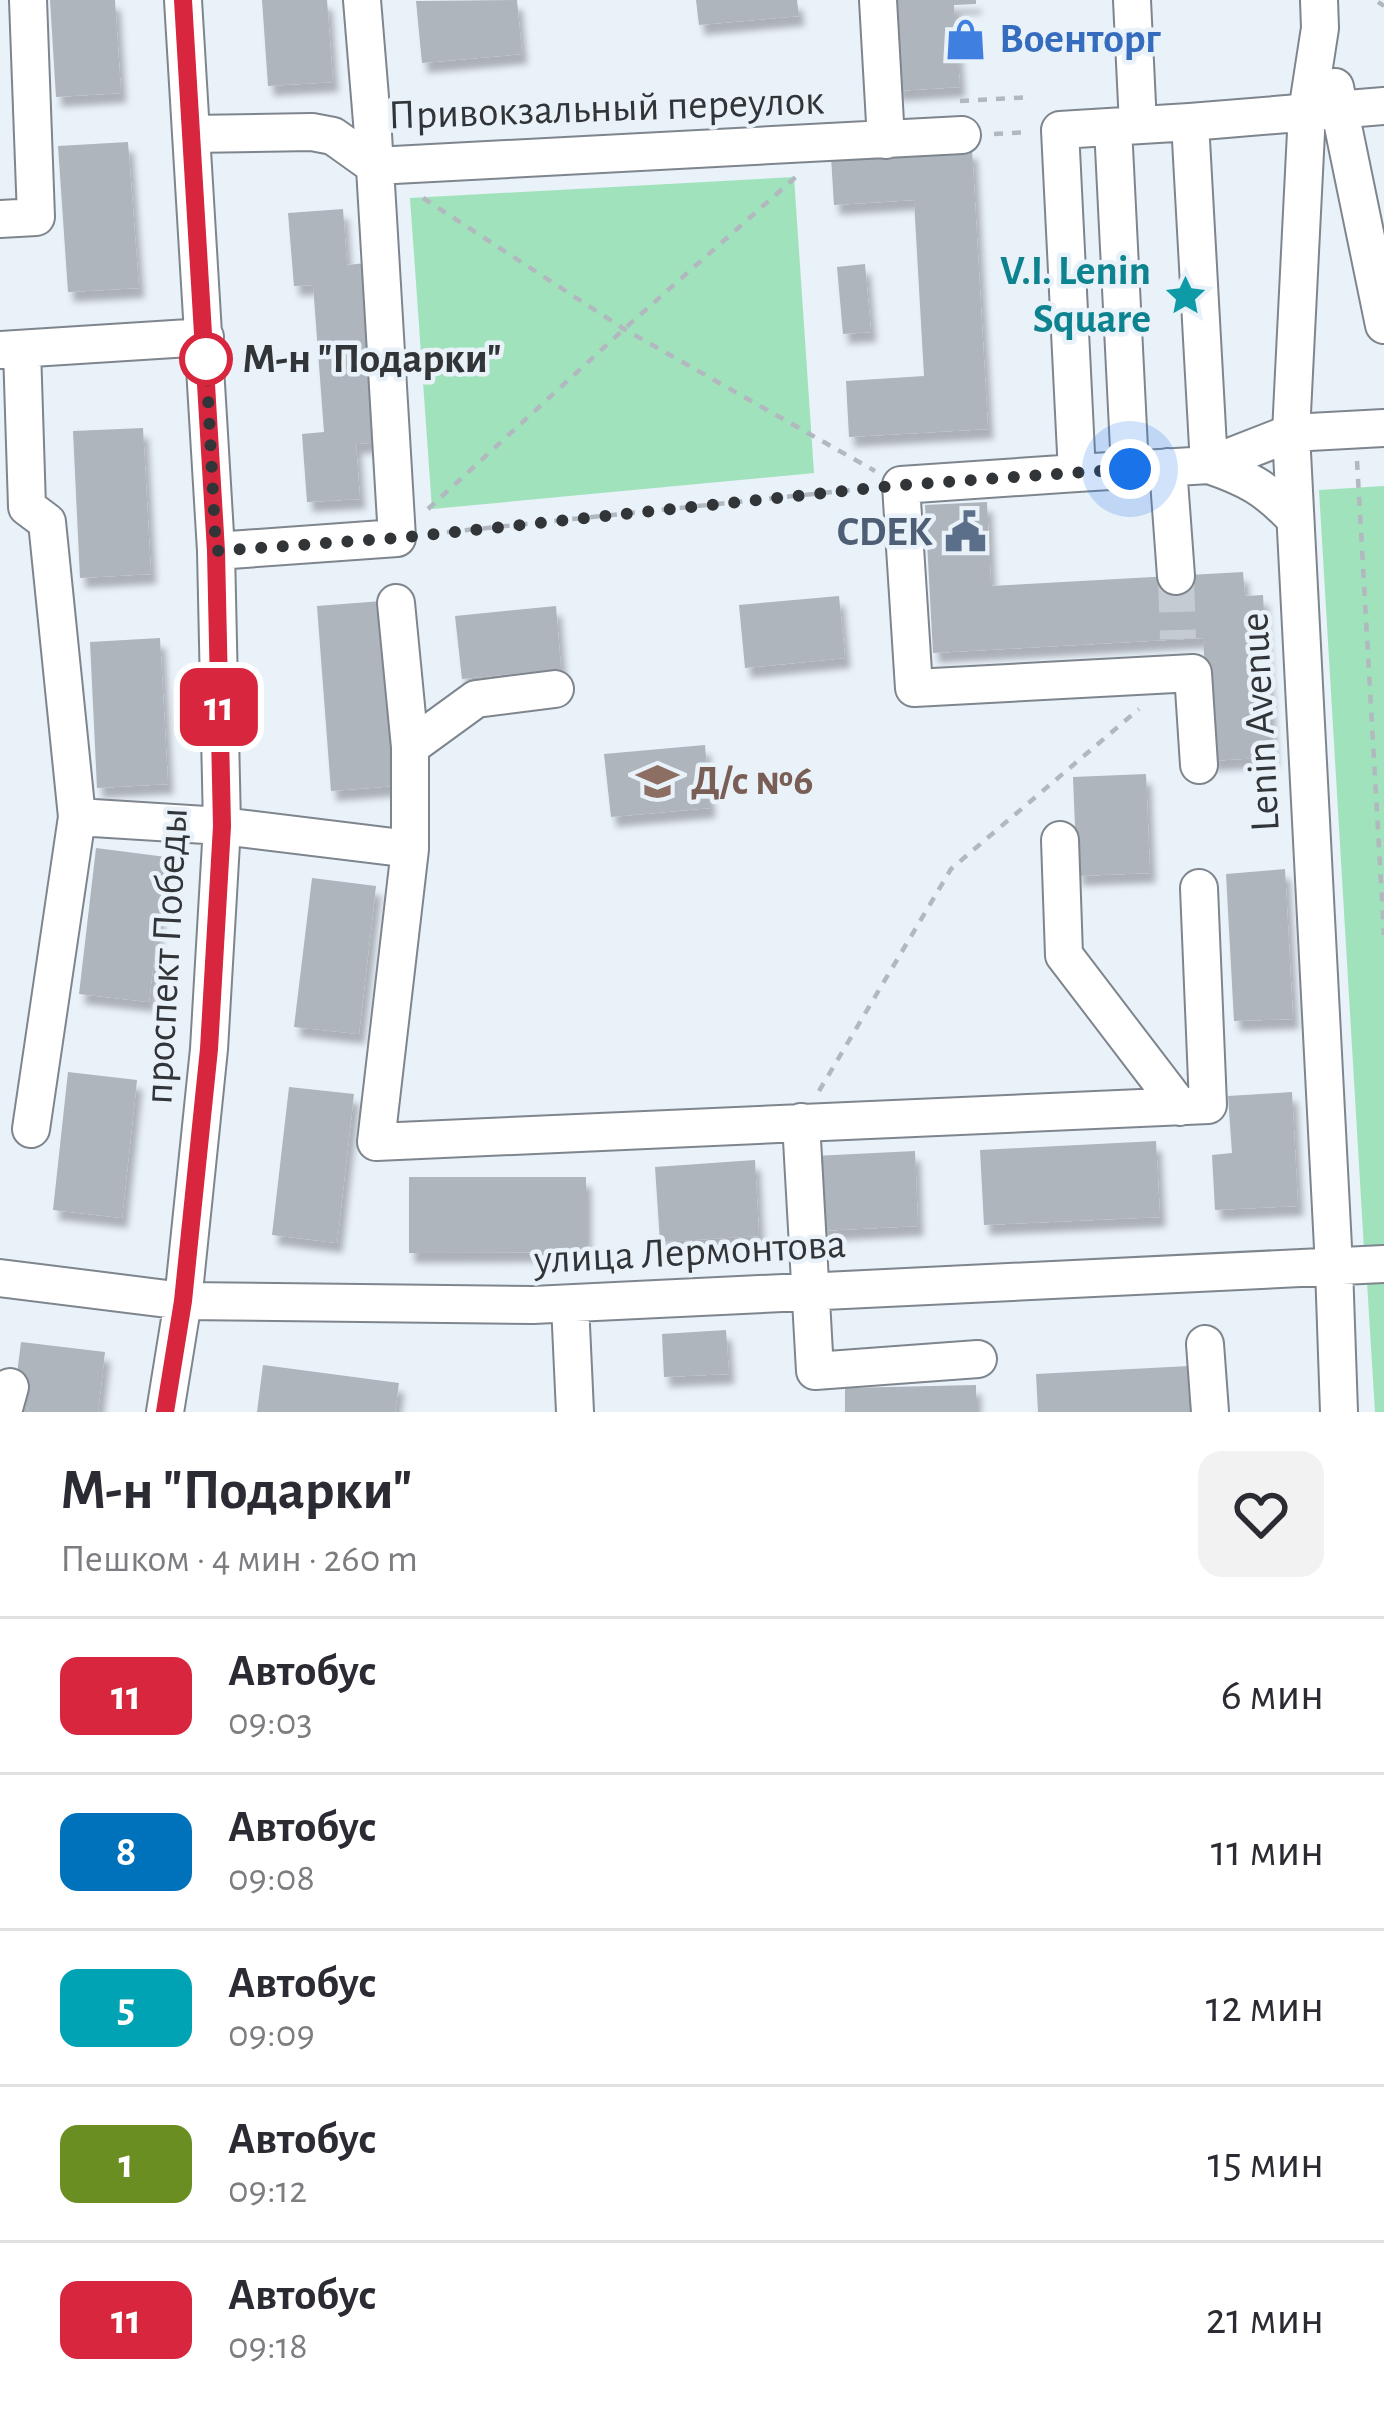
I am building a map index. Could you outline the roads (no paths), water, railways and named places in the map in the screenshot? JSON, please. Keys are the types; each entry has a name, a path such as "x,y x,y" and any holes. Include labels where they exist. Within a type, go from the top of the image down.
{"street":[{"path":"0,219 36,217 28,0"},
{"name":"проспект Победы","path":"165,1412 183,1301 209,1049 222,826 216,551 183,0"},
{"path":"216,551 397,538 362,0"},
{"path":"878,0 886,140"},
{"path":"1130,469 1126,126 1132,0"},
{"name":"Lenin Avenue","path":"1320,14 1324,111 1291,433 1339,1412"},
{"path":"1077,473 1060,130 1384,106"},
{"name":"Lenin Avenue","path":"1324,111 1384,325"},
{"path":"1190,122 1209,465"},
{"name":"Привокзальный переулок","path":"190,134 312,132 333,136 375,166 962,135"},
{"path":"32,1129 77,817 47,522 13,508 25,390 11,350 205,337"},
{"path":"1199,765 1193,673 914,688 901,485 1209,465 1291,433 1369,428"},
{"path":"1209,465 1270,493 1294,518"},
{"path":"1168,467 1176,576"},
{"path":"396,603 410,747 410,850 376,1142 1208,1106 1199,888"},
{"path":"410,747 476,699 555,689"},
{"path":"77,817 222,826 410,850"},
{"path":"1060,840 1064,955 1180,1106"},
{"path":"801,1122 814,1371 978,1359"},
{"name":"улица Лермонтова","path":"0,1278 183,1301 511,1305 1384,1264"},
{"path":"570,1304 574,1412"},
{"path":"1205,1344 1210,1412"}],"tunnel":[{"path":"1176,576 1178,639"}],"place":[{"name":"Военторг","path":"965,39"},
{"name":"V.I. Lenin Square","path":"1185,295"},
{"name":"М-н \"Подарки\"","path":"206,359"},
{"name":"CDEK","path":"966,532"},
{"name":"Д/с №6","path":"657,781"}]}
